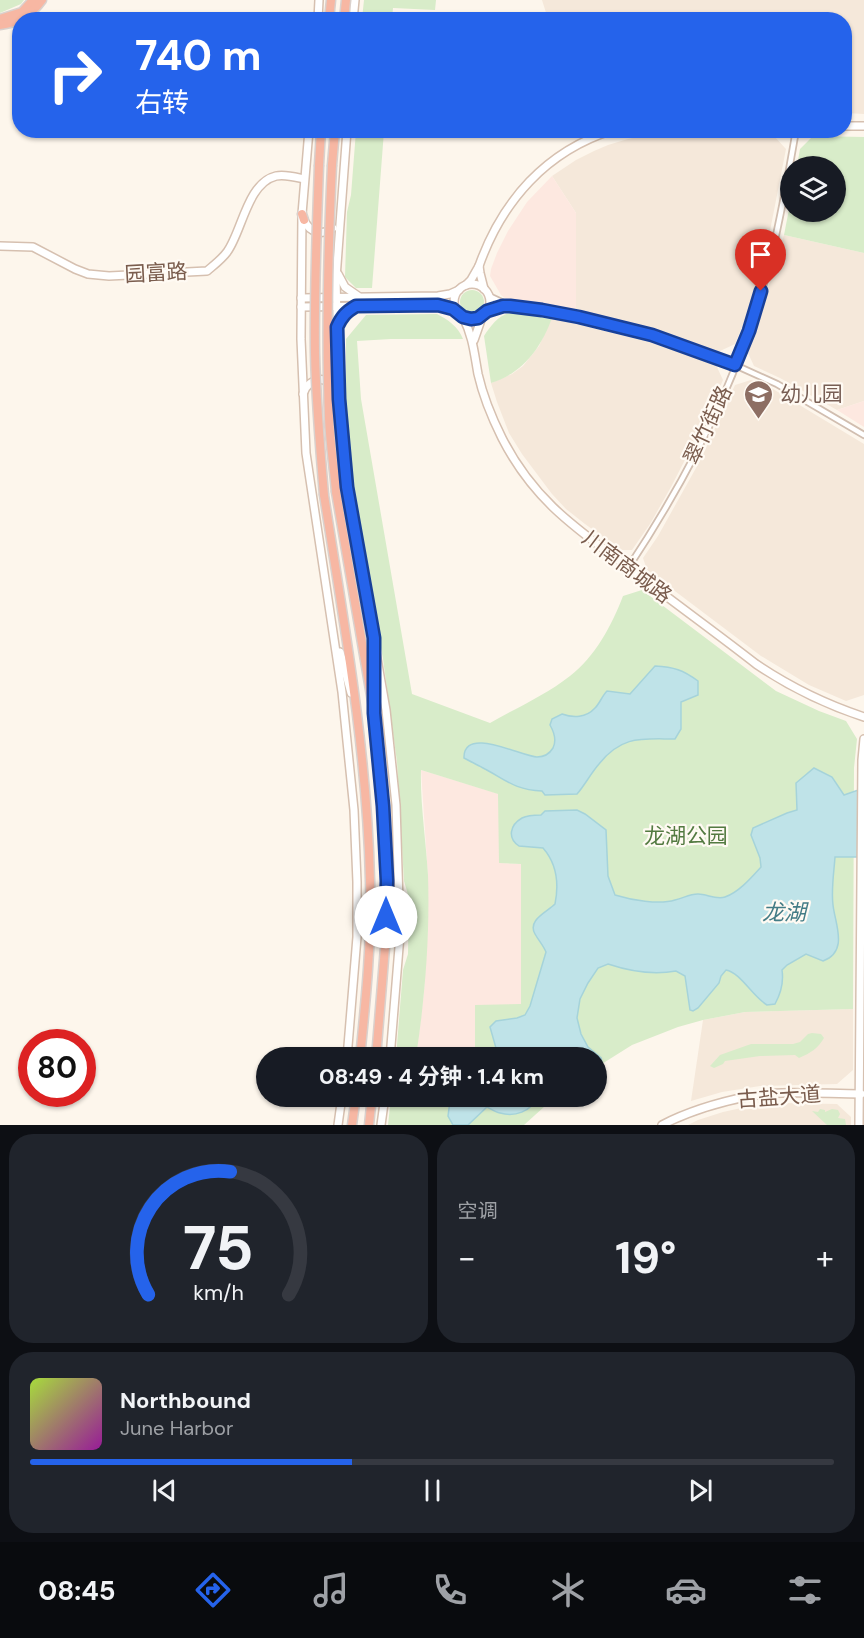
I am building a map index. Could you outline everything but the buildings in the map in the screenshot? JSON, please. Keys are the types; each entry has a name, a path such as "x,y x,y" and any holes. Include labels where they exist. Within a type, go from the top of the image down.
{"highway":[{"path":"21,12 33,0"},
{"path":"30,12 42,0"},
{"path":"321,138 315,269 318,423 324,495 350,658 367,809 370,938 361,1047"},
{"path":"334,138 327,269 329,421 336,492 374,713 383,806 387,881 386,935 377,1047"},
{"path":"352,1125 354,1107"},
{"path":"369,1125 371,1107"}],"street":[{"path":"308,138 304,179 301,298 303,400 306,453 317,539 342,692 354,810 357,938 348,1047"},
{"path":"346,138 336,272 339,399 347,487 386,710 394,778 400,935 391,1047"},
{"path":"301,298 438,296 450,294 463,287 471,280 479,266 497,224 528,182 571,148 593,138"},
{"name":"翠竹街路","path":"628,568 653,531 713,419 749,331 778,230 795,138"},
{"name":"园富路","path":"0,246 33,247 87,274 109,276 207,271 228,251 244,211 265,182 276,176 304,179"},
{"path":"303,217 311,230 322,233 333,228 340,217"},
{"path":"474,343 490,303 479,266"},
{"path":"336,272 345,287 360,298"},
{"path":"463,287 477,285 510,306 579,317 652,335 735,365 777,384 864,435"},
{"path":"463,287 455,300 474,343"},
{"path":"301,307 438,305 474,319 510,306"},
{"path":"337,327 346,312 356,306"},
{"name":"川南商城路","path":"474,343 479,376 493,419 503,440 526,478 558,513 597,545 781,681 822,701 864,717"},
{"path":"303,400 305,388 320,380 332,383 339,393 339,399"},
{"path":"332,626 357,716"},
{"path":"374,638 374,713"},
{"path":"859,1125 862,1094 861,873 864,739"},
{"name":"古盐大道","path":"662,1125 708,1107 751,1096 862,1094"},
{"path":"338,1125 340,1107"},
{"path":"381,1125 383,1107"}],"shaded area":[{"path":"542,0 864,0 864,114 852,113 852,12 546,12"},
{"path":"633,138 776,138 786,149 785,156 780,156 780,180 769,236 749,310 735,344 718,352 654,329 576,311 576,213 552,176 576,160 608,145"},
{"path":"552,176 576,213 576,311 506,299 501,295 490,276 497,253 508,231 527,202"},
{"path":"784,235 864,253 864,401 837,410 754,366 748,353"},
{"path":"552,318 649,342 716,365 723,380 708,415 671,487 632,550 621,550 566,509 552,494 509,433 497,402 491,383 512,374 523,366 539,346"},
{"path":"751,380 773,389 864,444 864,695 846,701 809,685 761,656 647,570 643,558 658,536 701,459 735,385"},
{"path":"864,401 864,427 837,410"},
{"path":"421,770 499,794 499,863 521,864 521,1005 475,1005 475,1047 417,1047 424,992 428,877"},
{"path":"853,1009 853,1070 837,1084 760,1086 722,1092 691,1101 703,1020 745,1012"},
{"path":"783,1103 837,1104 851,1117 851,1125 688,1125 723,1112"}],"green space":[{"path":"0,0 24,0 21,4 0,13"},
{"path":"364,0 436,0 435,10 393,8 393,12 363,12"},
{"path":"864,137 864,253 784,235 787,222 846,222 846,156 799,156 800,149 811,138"},
{"path":"355,138 383,138 372,288 356,288 345,277 347,212 351,195"},
{"path":"467,290 477,290 484,297 484,307 477,314 467,314 460,307 460,297"},
{"path":"515,312 552,318 548,329 529,358 512,373 491,383 484,336 500,317"},
{"name":"龙湖公园","path":"437,314 449,321 463,339 357,341 361,399 412,694 490,723 570,676 587,660 602,640 623,596 642,590 776,691 846,721 857,739 854,768 853,1009 745,1012 703,1020 632,1045 607,1061 607,1047 475,1047 475,1005 521,1004 521,864 499,863 498,794 421,770 428,875 424,990 417,1047 397,1047 403,970 408,954 409,898 404,881 397,762 383,659 352,484 346,409 346,339 366,315"},
{"path":"812,1033 821,1034 824,1038 814,1050 799,1058 795,1055 760,1056 725,1061 714,1068 710,1066 720,1055 751,1044 793,1044"},
{"path":"390,1107 544,1107 524,1125 388,1125"},
{"path":"820,1109 825,1112 832,1109 838,1110 840,1114 838,1118 845,1119 846,1125 827,1125 812,1111 818,1112"}],"water":[{"path":"655,666 678,670 698,681 698,695 681,702 681,729 675,739 643,739 624,743 599,764 577,794 545,795 542,791 505,781 464,758 466,748 473,744 483,743 530,756 544,755 550,752 555,742 550,725 552,719 562,714 575,716 588,714 597,706 607,691 630,694"},
{"name":"龙湖","path":"814,768 832,777 844,795 864,788 864,857 835,857 832,899 838,944 831,957 823,961 806,954 787,965 782,970 782,988 775,1004 767,1005 737,975 726,970 719,983 693,1011 690,1010 685,976 676,971 642,972 608,964 598,968 580,999 577,1018 581,1034 588,1047 496,1047 490,1027 496,1021 525,1015 530,1006 546,952 533,929 536,920 555,904 556,897 556,874 548,854 543,848 519,846 513,839 513,828 518,821 527,816 541,815 545,811 577,810 606,830 608,876 615,895 653,902 668,901 695,894 722,898 740,888 761,867 751,835 753,828 797,810 796,783"},
{"path":"449,1107 487,1107 468,1125 453,1125 448,1116"},
{"path":"487,1107 530,1107 516,1114 496,1112"}],"place":[{"name":"幼儿园","path":"759,420"}],"route":[{"path":"386,917 387,881 383,806 374,713 374,638 347,487 342,442 337,327 342,317 356,306 438,305 453,309 463,317 474,319 497,307 510,306 579,317 652,335 735,365 749,331 761,291"}]}
